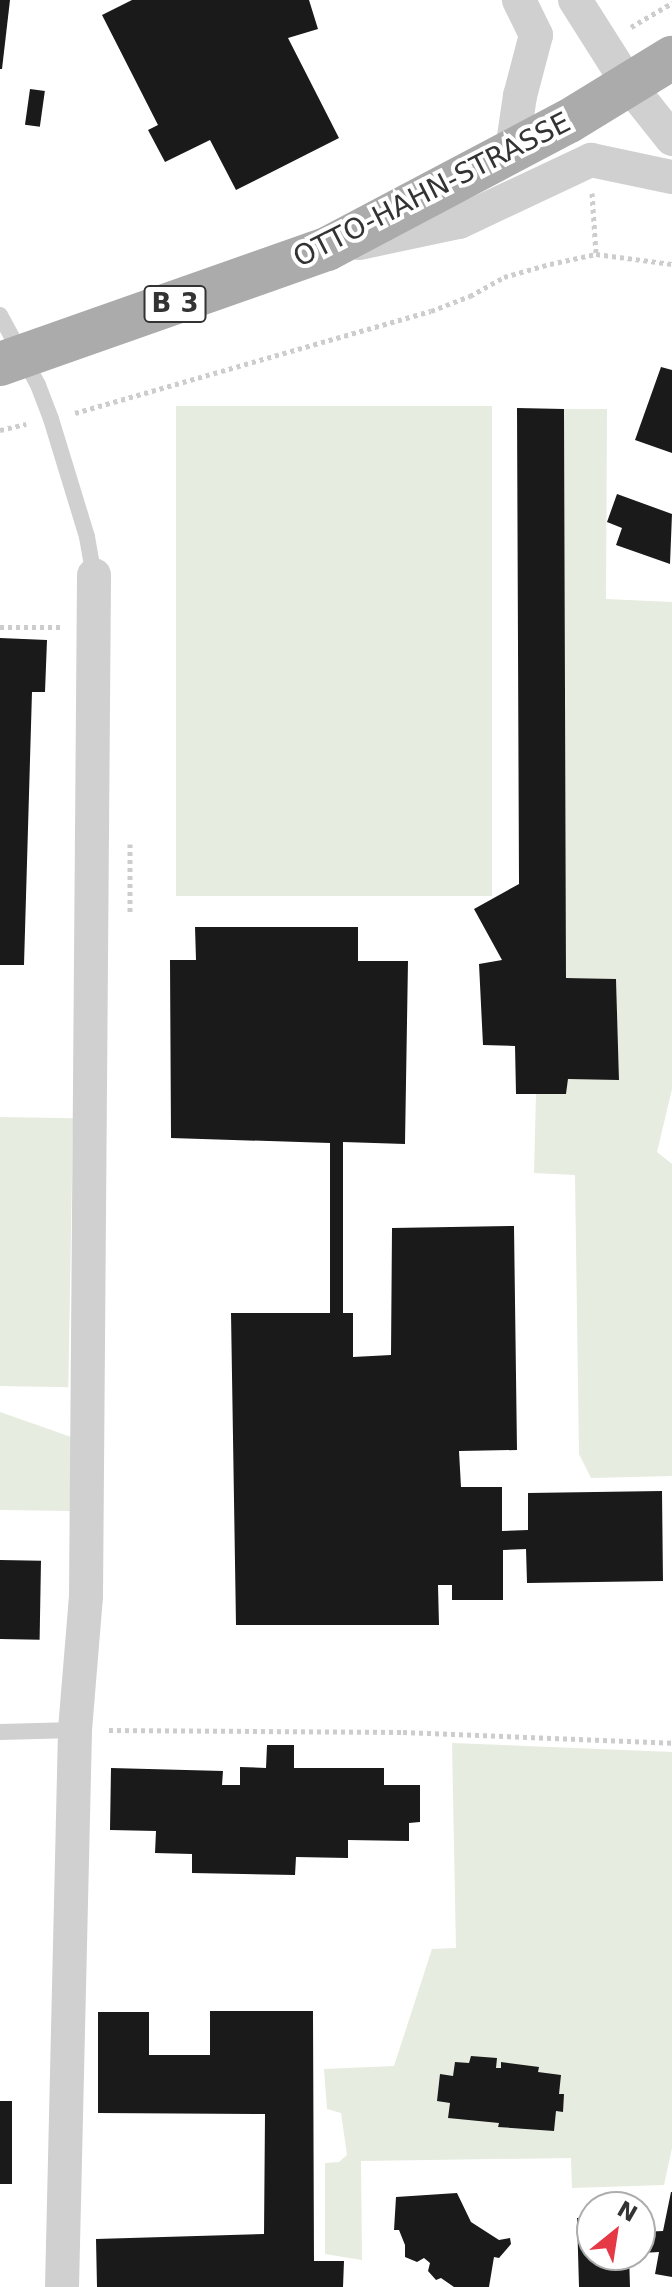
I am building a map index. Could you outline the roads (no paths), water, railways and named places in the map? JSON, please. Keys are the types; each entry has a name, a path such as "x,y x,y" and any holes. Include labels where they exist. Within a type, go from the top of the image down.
{"main road":[{"name":"OTTO-HAHN-STRASSE","path":"11,361 327,249 512,150 672,58"}],"street":[{"path":"512,150 520,96 536,35 519,0"},
{"path":"575,0 601,45 672,139"},
{"path":"327,249 459,222 591,160 672,177"},
{"path":"62,2287 75,1730 86,1596 89,930 96,627 94,575"}],"lane":[{"path":"0,315 11,361 51,419 87,537 94,575"},
{"path":"0,1732 75,1730"}]}
